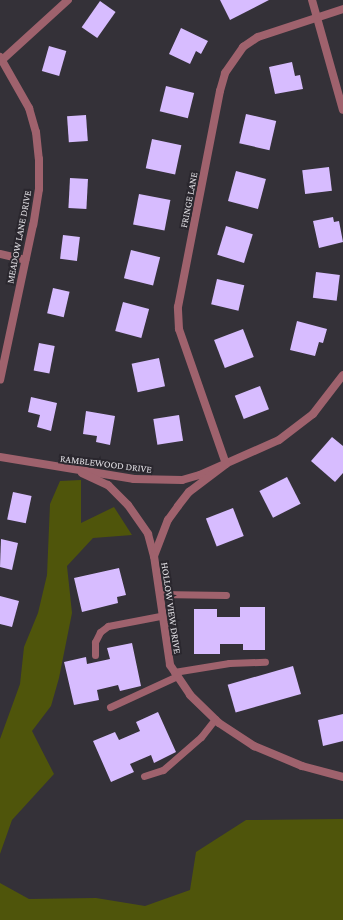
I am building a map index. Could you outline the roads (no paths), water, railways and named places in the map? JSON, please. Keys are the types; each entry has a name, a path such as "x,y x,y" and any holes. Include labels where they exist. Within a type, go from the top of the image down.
{"street":[{"path":"1,58 68,0"},
{"path":"312,0 343,110"},
{"name":"FRINGE LANE","path":"226,464 179,329 178,307 225,72 243,47 258,37 316,16 343,9"},
{"name":"MEADOW LANE DRIVE","path":"0,380 38,189 36,132 26,102 1,58"},
{"path":"0,254 25,260"},
{"name":"RAMBLEWOOD DRIVE","path":"0,457 82,473 168,480 200,475 279,440 313,414 343,375"},
{"name":"HOLLOW VIEW DRIVE","path":"154,556 168,520 180,503 189,492 226,464"},
{"name":"HOLLOW VIEW DRIVE","path":"82,473 108,485 128,505 148,534 154,556 160,616 170,665 190,695 215,720 254,746 302,766 343,777"}],"lane":[{"path":"159,594 226,595"},
{"path":"95,655 95,642 100,632 108,626 160,616"},
{"path":"110,707 175,674 230,663 265,662"},
{"path":"144,776 164,770 201,737 215,720"}]}
